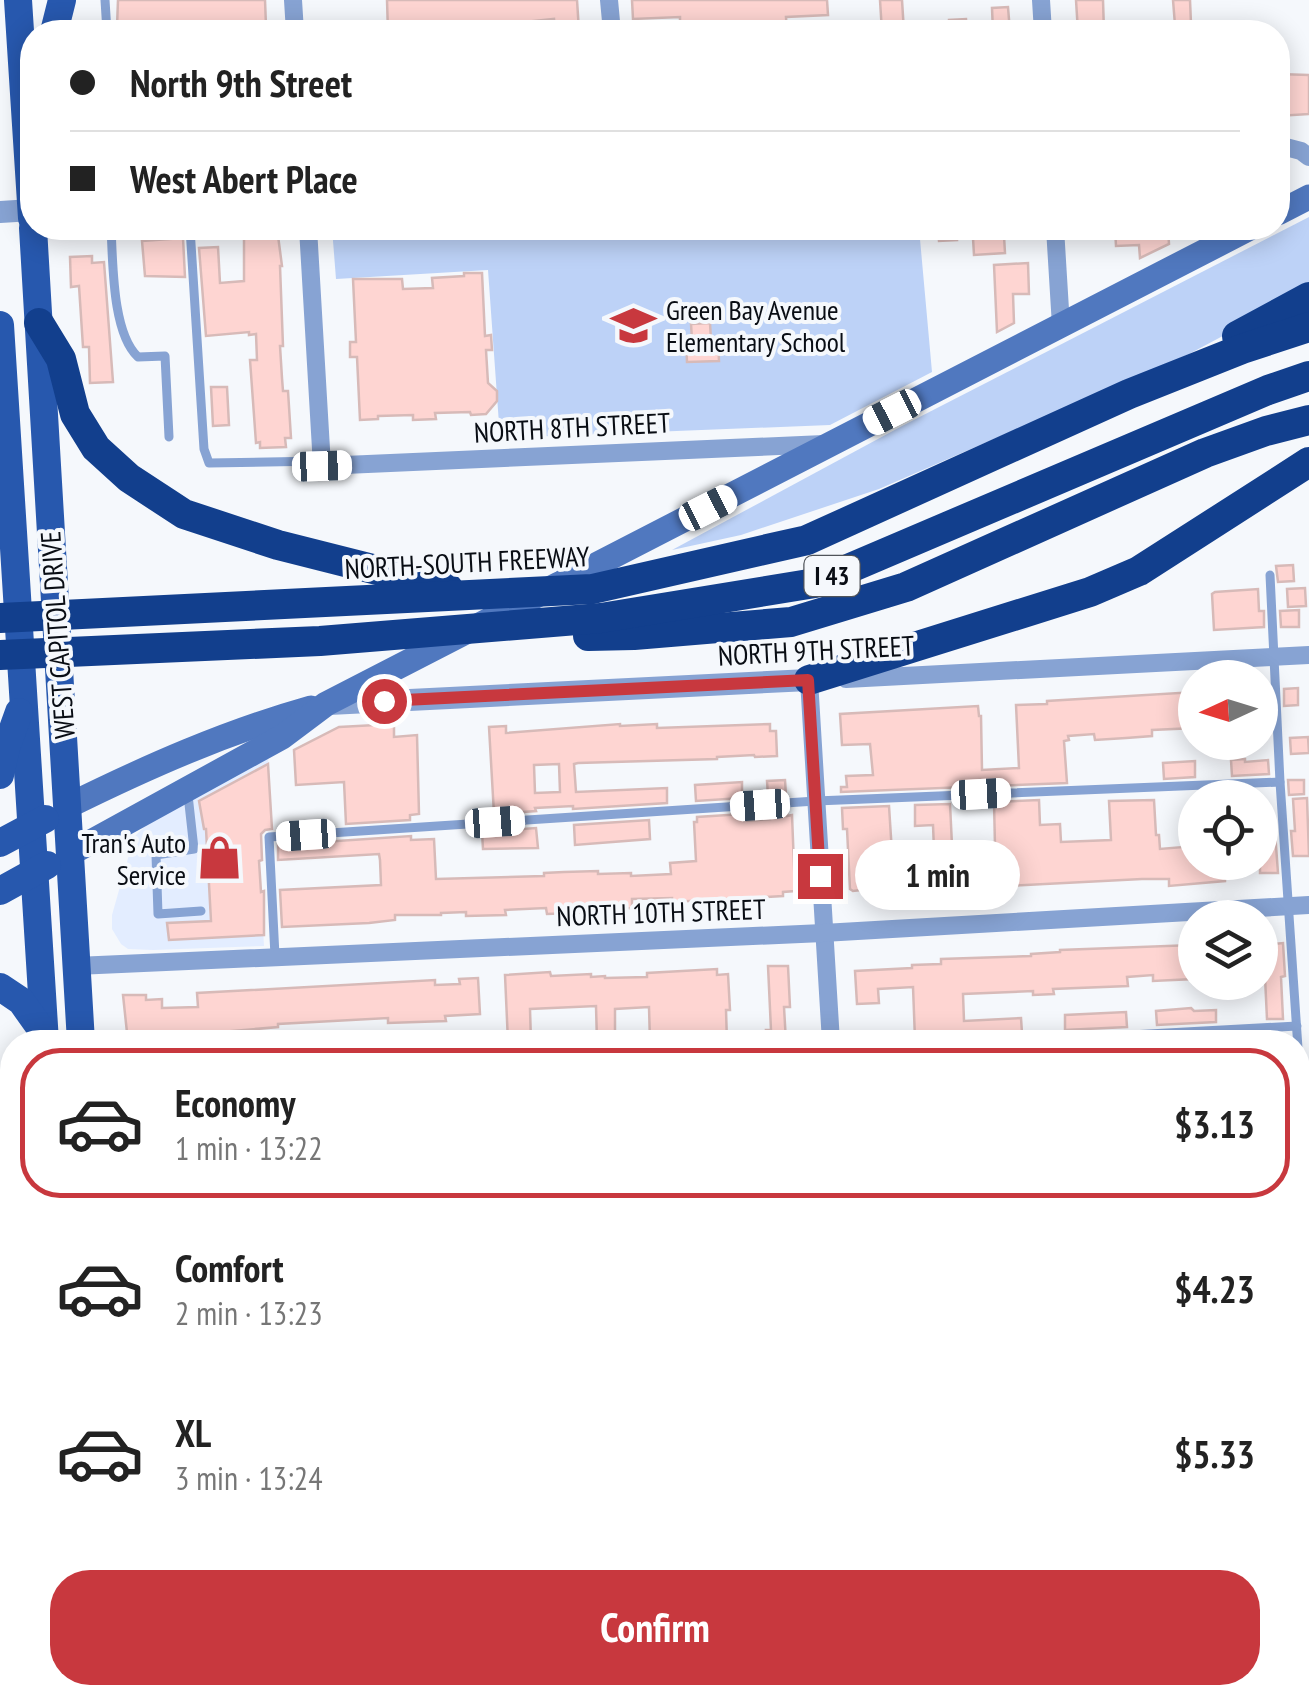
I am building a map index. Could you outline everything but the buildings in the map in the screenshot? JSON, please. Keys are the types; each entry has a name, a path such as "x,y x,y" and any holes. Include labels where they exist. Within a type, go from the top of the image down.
{"highway":[{"path":"1130,394 1309,297"},
{"path":"39,323 62,359 76,414 96,448 129,478 184,514 278,546 480,596"},
{"name":"NORTH-SOUTH FREEWAY","path":"0,618 592,590 807,540 1130,394 1309,327"},
{"name":"I 43","path":"0,655 320,642 601,618 814,583 1309,376"},
{"path":"320,642 634,635 790,622 906,587 1205,453 1309,420"},
{"path":"808,680 1090,592 1139,571 1309,462"}],"main road":[{"name":"WEST CAPITOL DRIVE","path":"34,240 80,1030"},
{"path":"0,891 282,737 326,704 405,662 1227,240"},
{"name":"WEST CAPITOL DRIVE","path":"0,325 44,1030"},
{"path":"0,775 23,701"},
{"path":"0,843 68,806 189,750 274,718 326,704"},
{"path":"0,988 21,1001 40,1030"}],"street":[{"path":"309,240 322,461"},
{"path":"1056,240 1061,326"},
{"name":"NORTH 8TH STREET","path":"322,461 322,466 829,444"},
{"name":"NORTH 9TH STREET","path":"326,704 1309,655"},
{"path":"808,680 831,1030"},
{"name":"NORTH 10TH STREET","path":"76,966 824,933 1299,906"}],"lane":[{"path":"112,240 116,302 130,349 138,357 165,356 169,437"},
{"path":"191,240 204,448 210,463 322,461"},
{"path":"1270,574 1280,782 1299,906 1297,1030"},
{"path":"275,956 269,838 816,802 1280,782"},
{"path":"188,787 194,848 156,854 158,914 200,911"},
{"path":"1223,1030 1297,1026"}],"shaded area":[{"path":"1309,217 1309,290 1189,354 879,489 741,535 672,550 902,426 1264,240 1290,240 1290,227"},
{"name":"Green Bay Avenue Elementary School","path":"333,240 920,240 932,372 830,425 500,438 488,270 336,279"},
{"path":"268,755 272,825 257,827 264,946 153,950 128,949 121,944 112,929 112,915 134,837 144,827"}],"place":[{"name":"Green Bay Avenue Elementary School","path":"633,325"},
{"name":"Tran's Auto Service","path":"219,858"}],"route":[{"path":"384,701 808,680 820,876"}]}
